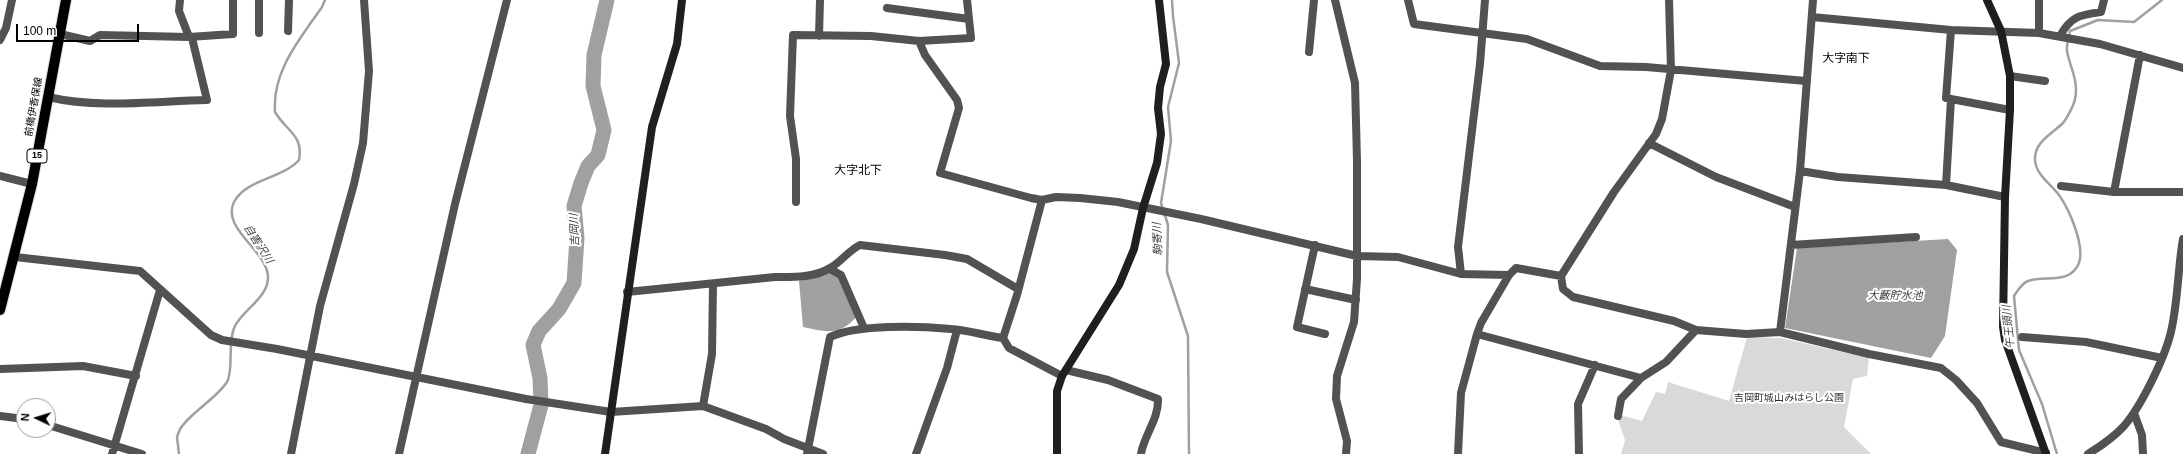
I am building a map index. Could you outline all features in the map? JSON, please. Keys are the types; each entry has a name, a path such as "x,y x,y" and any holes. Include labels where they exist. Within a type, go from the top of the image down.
{"main road":[{"name":"前橋伊香保線","path":"0,310 15,257 32,184 66,0"}],"street":[{"path":"0,40 6,28 12,0"},
{"path":"48,97 70,102 92,104 207,100 192,38 189,37 179,11 180,0"},
{"path":"60,34 90,42 100,35 189,37 233,34 233,0"},
{"path":"259,0 259,33"},
{"path":"288,31 289,0"},
{"path":"291,454 320,306 354,184 362,143 369,71 364,0"},
{"path":"399,454 455,204 507,0"},
{"path":"605,454 627,292 652,127 677,44 682,0"},
{"path":"819,36 820,0"},
{"path":"796,202 796,159 790,116 793,35 871,36 919,41 971,38 967,0"},
{"path":"1057,454 1057,391 1064,373 1119,285 1134,249 1143,208 1157,163 1161,134 1158,108 1160,87 1166,64 1159,0"},
{"path":"1309,52 1314,0"},
{"path":"1335,0 1355,83 1357,161 1356,300 1354,322 1337,376 1336,399 1347,441 1346,454"},
{"path":"1408,0 1414,24 1527,39 1600,66 1646,67 1806,81"},
{"path":"1461,274 1458,247 1483,32 1485,0"},
{"path":"1669,0 1671,70 1662,119 1649,143 1614,192 1561,276 1564,289 1574,297 1674,321 1696,330 1746,334 1780,332 1869,354 1941,368 1956,380 1977,403 2001,442 2046,453"},
{"path":"1780,332 1800,171 1813,0"},
{"path":"1987,0 2001,31 2010,76 2010,110 2005,197 2003,328 2005,340 2046,453"},
{"path":"2039,0 2039,33"},
{"path":"2060,36 2066,26 2081,14 2101,12 2104,0"},
{"path":"887,8 969,19"},
{"path":"1812,17 1951,30 2039,33 2060,36 2140,55 2183,68"},
{"path":"1951,30 1946,98 2010,110"},
{"path":"919,41 924,55 957,100 959,108 940,173 1042,200 1080,198 1143,208 1315,245 1357,256 1398,257 1461,274 1509,275"},
{"path":"2114,192 2140,55"},
{"path":"2010,76 2046,82"},
{"path":"1946,185 1951,99"},
{"path":"1649,143 1716,177 1795,207"},
{"path":"1800,171 1838,177 1946,185 2005,197"},
{"path":"0,176 32,184"},
{"path":"2062,186 2114,192 2183,192"},
{"path":"1042,200 1003,338 1009,348 1064,373 1108,380 1158,399 1156,417 1143,441 1141,454"},
{"path":"1791,245 1916,237"},
{"path":"2088,454 2101,446 2124,426 2134,413 2162,358 2172,329 2181,277 2183,239"},
{"path":"627,292 774,277 797,278 830,269 852,249 860,245 967,259 1018,289"},
{"path":"1315,245 1297,327 1325,334"},
{"path":"15,257 134,269 140,271 211,335 222,340 526,399 611,412 703,406 766,429 807,451 823,454"},
{"path":"1458,454 1461,393 1481,323 1509,275 1516,268 1561,276"},
{"path":"830,269 841,275 864,328"},
{"path":"703,406 712,354 713,284"},
{"path":"1305,289 1356,300"},
{"path":"114,450 160,290"},
{"path":"807,451 830,337 841,332 864,328 957,330 1003,338"},
{"path":"916,454 947,368 957,330"},
{"path":"1618,416 1621,399 1641,378 1666,362 1696,330"},
{"path":"1477,334 1641,378"},
{"path":"2022,337 2086,342 2162,358"},
{"path":"1579,454 1578,404 1595,365"},
{"path":"0,369 83,366 136,376"},
{"path":"2134,413 2142,435 2144,454"},
{"path":"0,416 16,418"},
{"path":"56,428 114,450 142,454"}],"green space":[{"name":"吉岡町城山みはらし公園","path":"1747,337 1781,338 1869,358 1867,376 1853,379 1844,427 1871,454 1621,454 1625,440 1616,414 1642,421 1656,392 1665,394 1668,382 1729,401"}],"water":[{"name":"大藪貯水池","path":"1948,239 1957,250 1945,336 1931,358 1785,328 1797,248"},
{"path":"832,272 839,276 856,317 850,323 838,330 826,331 803,327 799,281"}],"waterway":[{"name":"自害沢川","path":"179,454 177,437 180,429 190,417 217,394 227,382 230,370 231,340 235,326 265,290 268,276 265,266 234,221 232,212 234,202 247,188 283,171 299,160 300,152 297,139 275,112 275,97 278,83 289,56 322,7 325,0"},
{"name":"吉岡川","path":"528,454 541,405 540,378 533,345 539,331 559,309 574,283 577,238 574,206 588,166 598,155 604,130 593,86 594,55 607,0"},
{"name":"駒寄川","path":"1172,0 1179,63 1168,107 1171,141 1161,203 1168,225 1167,272 1188,336 1189,454"},
{"name":"午王頭川","path":"2057,454 2042,404 2019,350 2014,296 2022,285 2028,281 2035,279 2064,277 2070,274 2075,270 2079,263 2080,247 2075,228 2067,209 2059,195 2038,170 2035,154 2037,148 2044,139 2063,123 2074,102 2076,86 2067,49 2070,31 2098,20 2134,22 2162,0"}],"district":[{"name":"大字南下","path":"1846,59"},
{"name":"大字北下","path":"858,171"}]}
